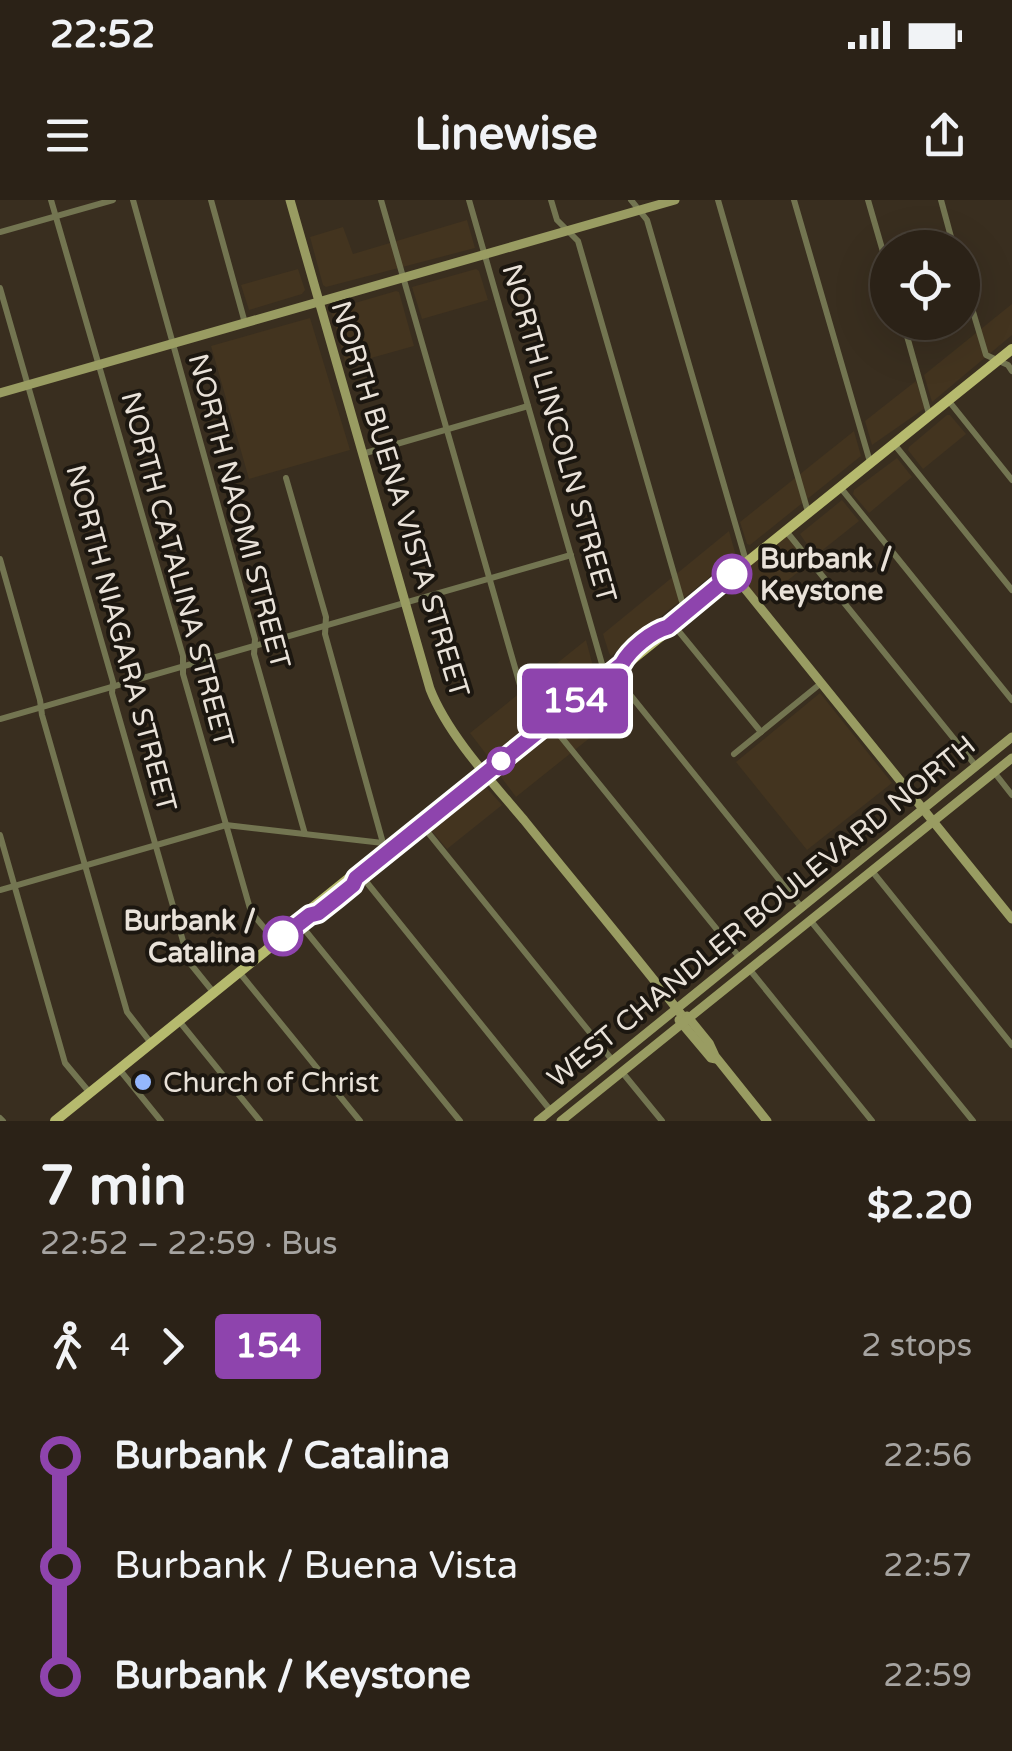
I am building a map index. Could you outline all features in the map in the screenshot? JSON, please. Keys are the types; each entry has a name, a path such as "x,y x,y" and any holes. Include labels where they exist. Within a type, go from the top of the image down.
{"main road":[{"name":"NORTH BUENA VISTA STREET","path":"290,200 430,689 440,711 459,740 660,982 711,1058 717,1058 768,1121"},
{"path":"0,394 675,200"},
{"path":"58,1120 310,915 312,908 358,876 386,847 422,824 622,664 625,657 660,628 670,625 1012,349"},
{"path":"733,574 1012,919"},
{"name":"WEST CHANDLER BOULEVARD NORTH","path":"538,1121 1012,737"},
{"path":"561,1121 1012,758"}],"street":[{"name":"NORTH CATALINA STREET","path":"51,200 183,656 183,674 251,912 276,942"},
{"path":"0,232 113,200"},
{"name":"NORTH NAOMI STREET","path":"132,200 306,834"},
{"path":"211,200 245,323"},
{"path":"381,200 534,734"},
{"name":"NORTH LINCOLN STREET","path":"469,200 602,664 802,908"},
{"path":"552,200 557,220 578,241 685,612"},
{"path":"632,200 648,220 746,562"},
{"path":"718,200 808,513"},
{"path":"794,200 870,462"},
{"path":"868,200 877,230"},
{"path":"941,200 949,230"},
{"name":"NORTH NIAGARA STREET","path":"0,288 189,962 214,993"},
{"path":"980,335 986,355 1008,365 1012,371"},
{"path":"908,340 930,415"},
{"path":"948,400 1012,480"},
{"path":"362,454 528,406"},
{"path":"894,444 1012,590"},
{"path":"0,890 226,826 386,847 325,634 326,617 286,478"},
{"path":"840,487 1012,700"},
{"path":"786,530 976,766"},
{"path":"0,719 571,555"},
{"path":"0,559 127,1012 152,1043"},
{"path":"670,625 761,732"},
{"path":"734,754 820,684"},
{"path":"550,722 740,958"},
{"path":"994,772 1012,795"},
{"path":"422,824 613,1061"},
{"path":"0,835 65,1063 90,1093"},
{"path":"872,871 1012,1045"},
{"path":"358,876 551,1111"},
{"path":"810,920 973,1121"},
{"path":"300,923 460,1121"},
{"path":"750,970 872,1121"},
{"path":"239,972 360,1121"},
{"path":"178,1021 260,1121"},
{"path":"119,1069 161,1121"},
{"path":"622,1072 662,1121"}],"shaded area":[{"path":"467,220 475,248 323,285 310,237 343,227 353,254"},
{"path":"298,269 305,290 302,294 249,310 241,285"},
{"path":"476,269 488,300 422,319 412,287"},
{"path":"396,291 414,346 346,365 331,310"},
{"path":"1012,304 1012,335 932,402 924,375 967,340 980,340 980,330"},
{"path":"310,318 350,450 249,479 211,346"},
{"path":"916,381 925,408 872,445 865,421"},
{"path":"947,415 966,434 923,469 909,447"},
{"path":"854,431 861,456 747,544 740,522"},
{"path":"897,458 912,477 869,513 853,494 854,490"},
{"path":"842,500 859,521 815,556 800,534"},
{"path":"729,531 736,556 611,656 603,634"},
{"path":"787,532 812,561 757,605 735,574"},
{"path":"586,640 594,670 489,758 470,733"},
{"path":"613,683 631,705 516,797 498,773"},
{"path":"820,693 892,783 807,850 736,762"},
{"path":"484,785 502,805 447,849 431,830"}],"bus line":[{"name":"154","path":"283,936 337,898 356,878 622,664 642,642 660,628 668,627 732,574"}],"place":[{"name":"Burbank / Keystone","path":"732,574"},
{"name":"Burbank / Catalina","path":"283,936"},
{"name":"Church of Christ","path":"143,1082"}]}
